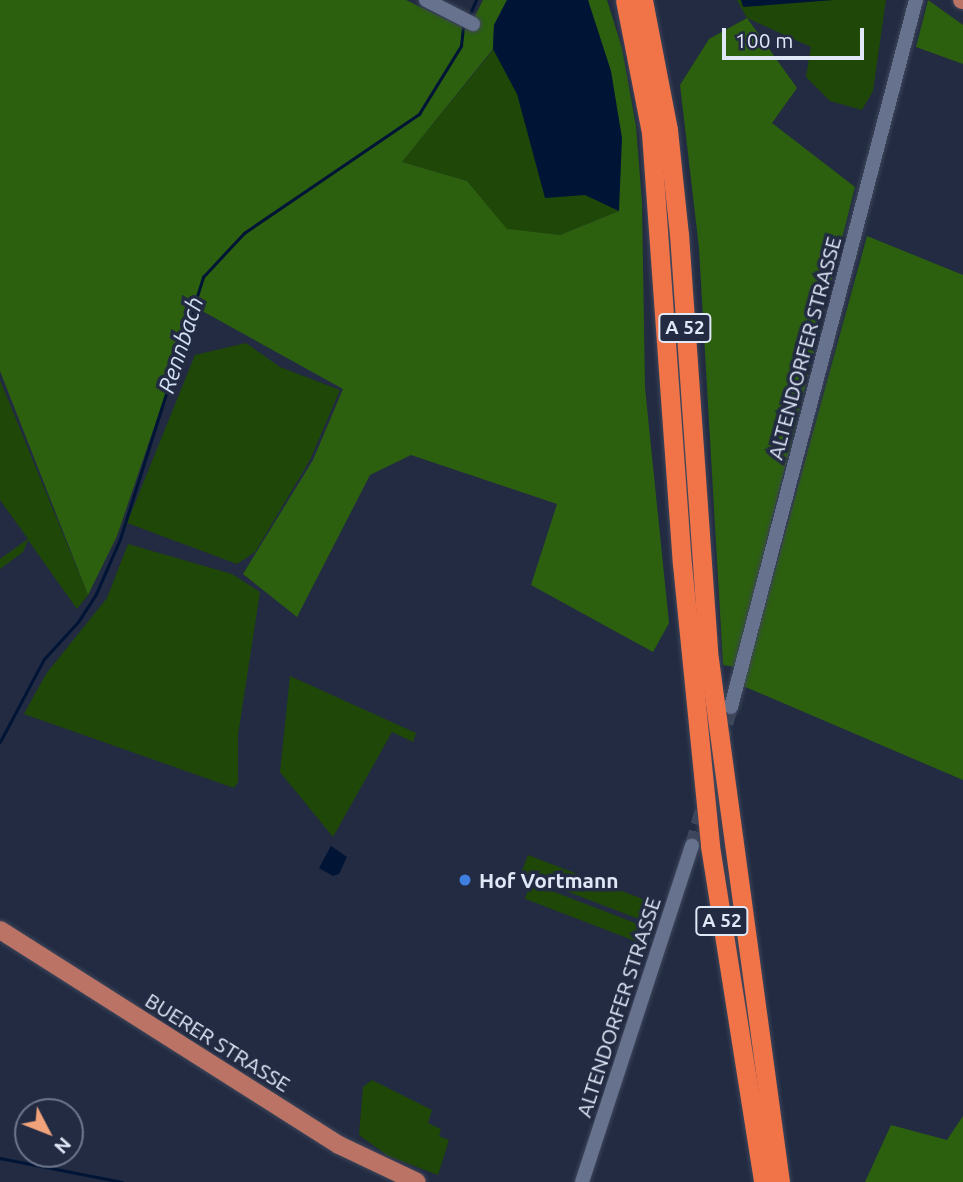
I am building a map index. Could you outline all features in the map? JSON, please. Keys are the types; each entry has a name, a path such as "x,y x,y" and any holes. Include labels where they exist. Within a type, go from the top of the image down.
{"highway":[{"name":"A 52","path":"625,0 651,133 682,564 710,846 763,1182"},
{"name":"A 52","path":"643,0 668,130 679,234 709,659 780,1182"}],"main road":[{"name":"BUERER STRASSE","path":"0,930 339,1144 416,1182"}],"street":[{"path":"426,0 473,24"},
{"name":"ALTENDORFER STRASSE","path":"732,707 916,0"},
{"name":"ALTENDORFER STRASSE","path":"582,1182 692,845"}],"green space":[{"path":"0,0 406,0 468,30 483,0 507,0 494,25 493,49 402,162 467,181 507,229 560,235 619,211 588,0 607,0 622,48 636,126 642,202 645,388 669,623 653,652 531,585 557,504 411,455 370,475 297,617 243,574 313,460 343,389 195,307 117,536 88,595 0,371"},
{"path":"737,0 886,0 873,91 862,110 830,101 806,77 811,47 747,18"},
{"path":"928,0 963,25 963,64 916,47"},
{"path":"747,18 797,88 772,123 855,187 735,667 723,665 699,248 680,85 709,39"},
{"path":"493,50 518,72 586,195 619,211 560,235 506,229 467,181 402,162"},
{"path":"867,236 963,275 963,780 743,686"},
{"path":"246,343 280,367 340,390 310,460 255,552 237,564 127,523 195,355"},
{"path":"0,380 88,595 77,609 28,540 23,552 0,569 0,559 28,539 0,500"},
{"path":"128,544 232,574 260,592 238,735 238,782 234,788 24,714 46,674 107,598"},
{"path":"290,676 416,733 413,742 392,732 333,837 280,772"},
{"path":"528,855 660,906 652,924 521,874"},
{"path":"531,883 651,929 645,945 525,899"},
{"path":"372,1080 432,1110 428,1123 441,1129 439,1136 449,1140 438,1175 388,1156 359,1135 363,1087"},
{"path":"963,1116 963,1182 865,1182 891,1125 947,1140"}],"water":[{"path":"507,0 588,0 611,71 622,138 619,211 585,195 545,198 517,94 493,49 494,25"},
{"path":"741,0 834,0 743,7"},
{"path":"331,846 347,857 339,874 333,876 319,868"}],"waterway":[{"name":"Rennbach","path":"470,14 476,0"},
{"name":"Rennbach","path":"0,742 44,659 78,622 96,594 120,539 203,277 244,233 419,114 461,46 463,28"},
{"path":"0,1158 122,1182"}],"tunnel":[{"path":"692,845 731,707"}],"place":[{"name":"Hof Vortmann","path":"465,880"}]}
